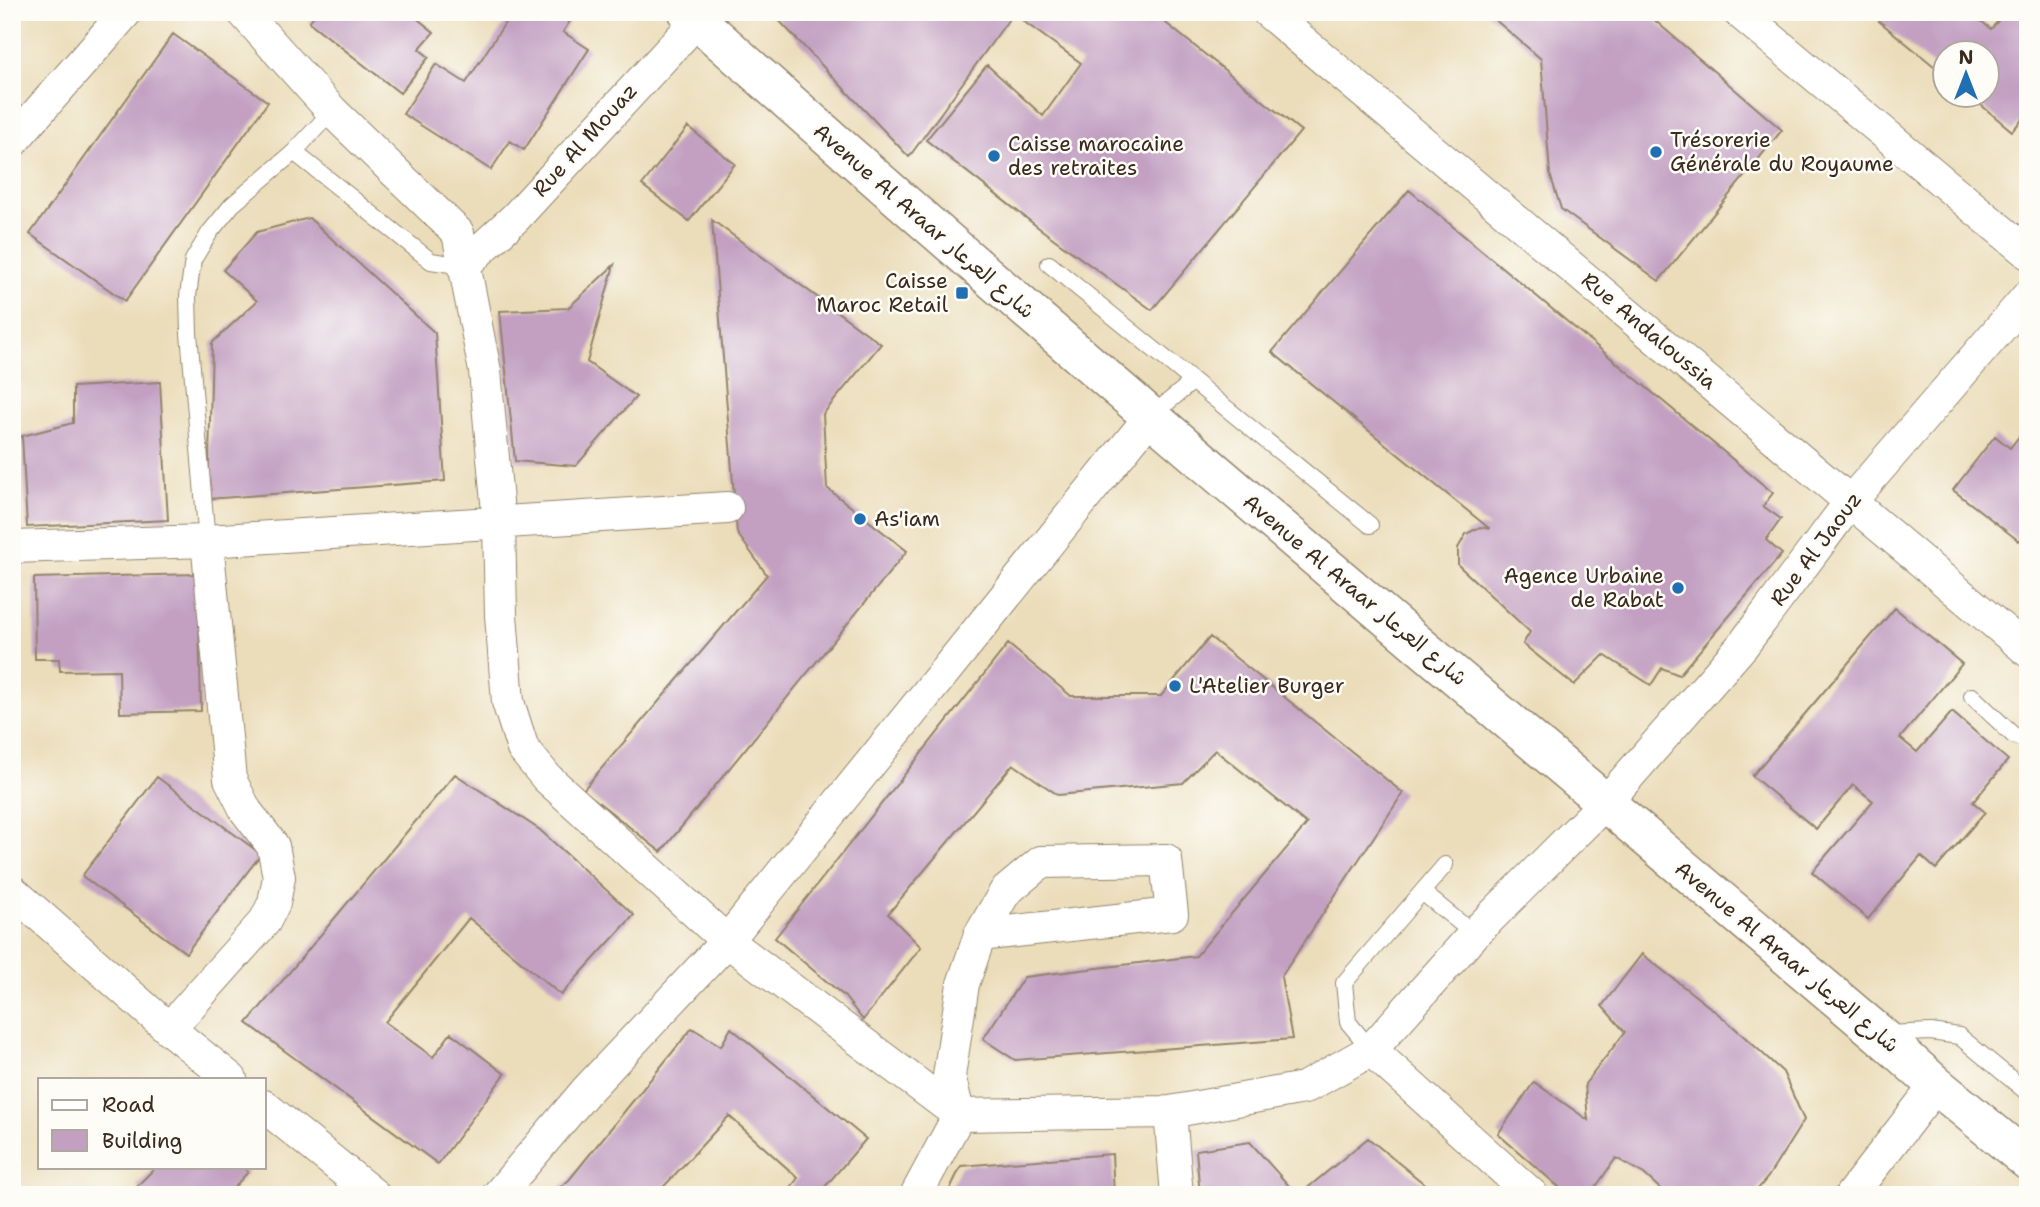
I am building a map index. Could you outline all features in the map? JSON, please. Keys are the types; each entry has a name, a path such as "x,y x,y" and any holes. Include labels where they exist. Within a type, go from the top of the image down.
{"street":[{"path":"12,142 126,12"},
{"path":"243,12 332,111 458,233 485,371 499,523 501,615 508,702 523,748 547,778 727,941 959,1115"},
{"name":"Rue Andaloussia","path":"1268,12 2028,651"},
{"path":"1739,12 2028,253"},
{"name":"Rue Al Mouaz","path":"463,266 515,218 697,15"},
{"name":"Avenue Al Araar شارع العرعار","path":"697,15 977,268 1879,1034 1936,1086 2028,1161"},
{"name":"Rue Al Jaouz","path":"959,1115 1170,1112 1304,1088 1371,1050 1474,934 1606,803 1743,645 1851,501 2028,296"},
{"path":"498,1195 586,1091 727,941 1150,416"},
{"path":"12,547 207,541 727,508"},
{"path":"169,1029 265,921 274,903 279,877 273,846 246,811 230,779 207,541"},
{"path":"916,1195 959,1115 949,1076 963,984 980,935 1005,892 1041,862 1167,860 1171,914 980,935"},
{"path":"12,891 169,1029 230,1078"},
{"path":"1371,1050 1532,1195"},
{"path":"1851,1195 1936,1086"},
{"path":"266,1108 374,1195"},
{"path":"1170,1112 1177,1195"}],"lane":[{"path":"207,541 189,333 188,296 193,260 210,232 232,205 294,152 332,111"},
{"path":"294,152 431,261 463,266"},
{"path":"1049,264 1370,525"},
{"path":"1150,416 1192,382"},
{"path":"1972,696 2013,735 2028,741"},
{"path":"1371,1050 1348,1022 1345,982 1445,865"},
{"path":"1422,892 1474,934"},
{"path":"1879,1034 1931,1031 1959,1037 2028,1093"}],"building":[{"path":"317,12 417,12 414,16 434,32 419,49 429,57 400,93 309,22"},
{"path":"512,12 576,12 563,32 589,49 524,150 510,141 491,170 403,114 436,64 466,83"},
{"path":"771,12 1014,12 909,157"},
{"path":"1029,12 1152,12 1301,131 1152,310 1039,228 926,140 987,65 1043,116 1081,63 1023,21"},
{"name":"Trésorerie Générale du Royaume","path":"1486,12 1645,12 1782,130 1659,281 1561,209 1550,174 1541,59"},
{"path":"1886,12 1970,12 1991,29 2006,12 2028,12 2028,113 2012,131 1985,108 2002,108 2002,38 1932,38 1932,65 1879,21"},
{"path":"173,34 268,102 125,301 30,234"},
{"path":"688,127 735,164 689,221 642,185"},
{"path":"1409,190 1773,493 1763,506 1781,519 1766,540 1782,554 1679,675 1662,668 1651,685 1604,655 1574,685 1523,644 1530,632 1458,565 1458,548 1466,534 1480,527 1490,529 1272,352"},
{"path":"309,218 435,333 445,481 208,499 212,343 257,301 223,270 257,232"},
{"path":"712,220 881,344 823,414 827,488 907,551 661,852 583,790 767,575 737,533"},
{"path":"614,265 587,362 636,397 576,466 515,461 500,311 568,308"},
{"path":"160,382 168,520 27,527 22,436 73,423 73,387"},
{"path":"2028,425 2028,451 2022,458 2028,463 2028,531 2019,541 1953,490 1995,436 2010,448"},
{"path":"198,574 201,711 120,713 119,670 60,671 59,659 35,659 34,578"},
{"path":"1895,608 1962,664 1900,738 1917,752 1952,712 2008,760 1973,802 1985,812 1936,869 1921,856 1868,919 1812,872 1873,801 1853,785 1816,829 1752,776"},
{"path":"1210,637 1403,793 1281,977 1292,1039 1015,1060 983,1039 1024,977 1196,956 1307,824 1215,750 1183,783 1058,795 1013,764 888,914 921,947 863,1020 844,996 775,938 1008,644 1071,696 1161,696"},
{"path":"455,774 540,830 634,915 561,995 469,918 385,1022 433,1057 451,1033 505,1074 438,1164 247,1023"},
{"path":"157,777 261,854 186,953 82,876"},
{"path":"1642,954 1726,1020 1783,1072 1804,1120 1768,1177 1753,1195 1667,1195 1644,1174 1616,1158 1590,1195 1568,1195 1498,1134 1534,1082 1588,1120 1585,1084 1625,1032 1602,1006"},
{"path":"692,1028 721,1046 731,1028 866,1139 818,1195 785,1195 798,1178 729,1116 656,1195 551,1195 569,1180"},
{"path":"1368,1138 1438,1195 1299,1195"},
{"path":"1250,1142 1297,1195 1200,1195 1196,1150"},
{"path":"1112,1154 1114,1195 947,1195 961,1166"},
{"path":"155,1168 243,1168 248,1172 227,1195 146,1195 137,1186"}],"place":[{"name":"Trésorerie Générale du Royaume","path":"1656,152"},
{"name":"Caisse marocaine des retraites","path":"994,156"},
{"name":"Caisse Maroc Retail","path":"962,293"},
{"name":"As'iam","path":"860,519"},
{"name":"Agence Urbaine de Rabat","path":"1678,588"},
{"name":"L'Atelier Burger","path":"1175,686"}]}
